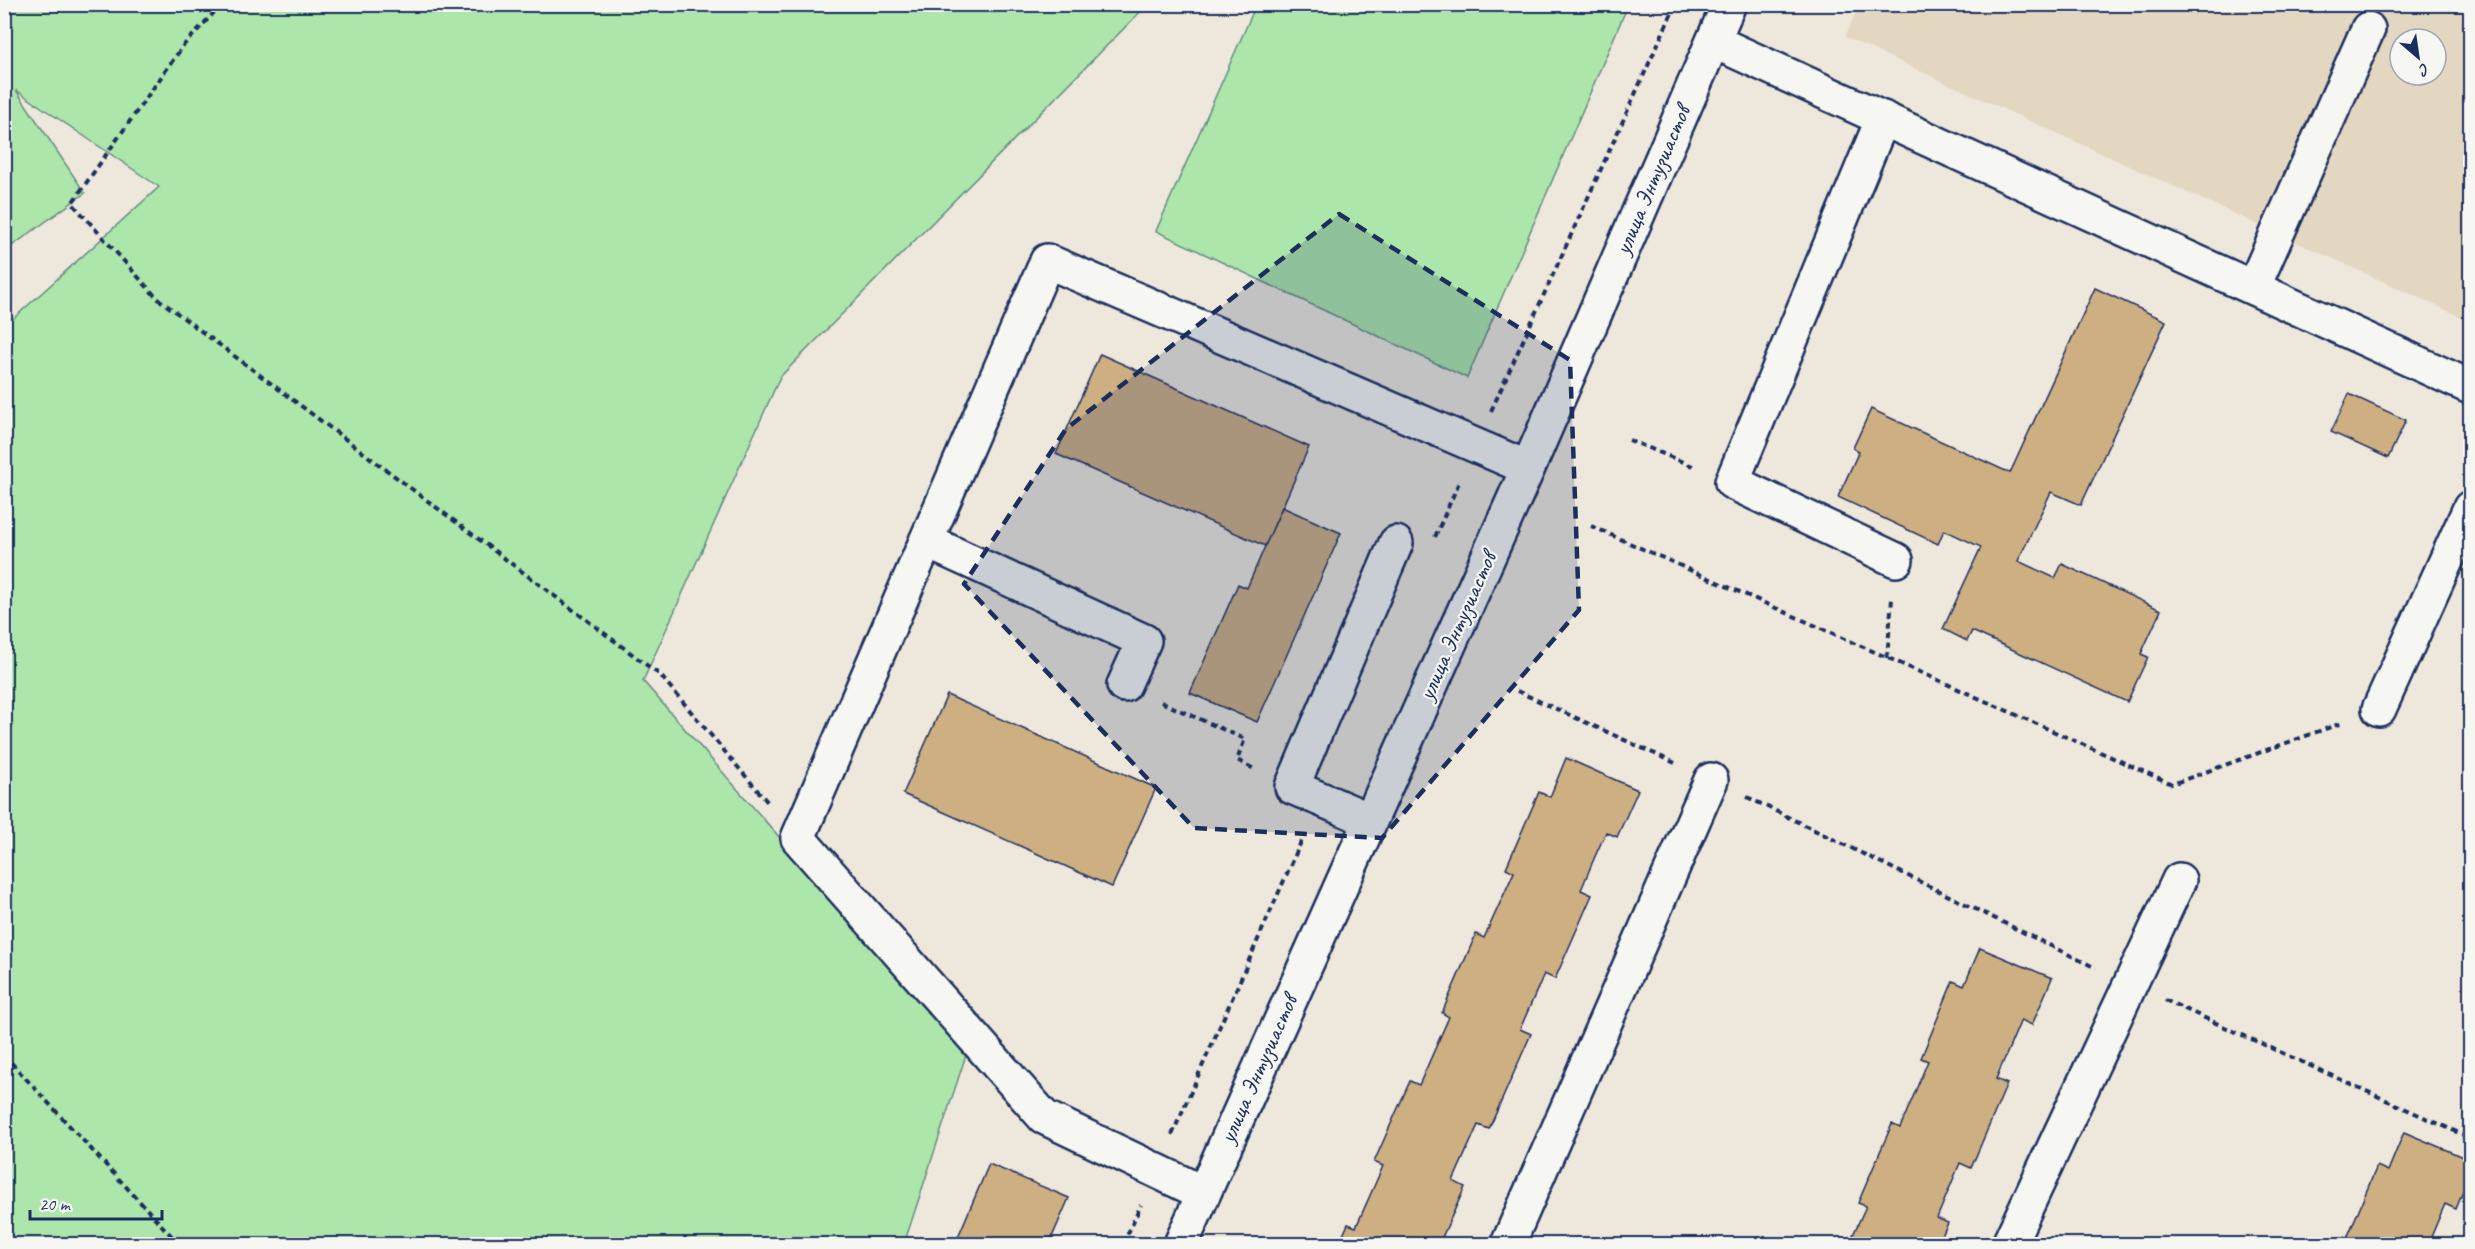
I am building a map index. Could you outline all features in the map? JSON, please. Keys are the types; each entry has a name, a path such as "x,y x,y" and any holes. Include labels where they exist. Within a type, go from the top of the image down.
{"street":[{"name":"улица Энтузиастов","path":"1181,1245 1528,468 1729,4"},
{"path":"2253,288 2368,30"},
{"path":"1713,41 2470,387"},
{"path":"1883,118 1732,482 1896,560"},
{"path":"1203,1193 1044,1118 798,838 1047,261 1528,468"},
{"path":"2379,709 2470,508"},
{"path":"926,541 1144,641 1125,685"},
{"path":"1370,820 1306,793 1396,543"},
{"path":"1508,1245 1711,780"},
{"path":"2009,1245 2180,880"}],"path":[{"path":"222,4 183,46 72,203 157,298 660,675 798,838"},
{"path":"1433,541 1676,4"},
{"path":"1629,440 1732,482"},
{"path":"1591,526 2172,784 2379,709"},
{"path":"1887,658 1896,560"},
{"path":"1123,1245 1155,1172 1306,793 1237,760 1245,739 1125,685"},
{"path":"1517,691 1711,780 2130,985 2470,1138"},
{"path":"4,1055 178,1245"}],"highlighted area":[{"path":"1339,214 1570,360 1579,610 1382,838 1194,828 964,584 1066,429"}],"shaded area":[{"path":"1859,5 2470,5 2470,321 1845,37"}],"green space":[{"path":"5,5 1147,5 780,377 643,681 967,1052 904,1244 5,1244 4,327 159,187 16,90 85,193 5,251"},
{"path":"1256,5 1628,5 1467,378 1156,231"}],"building":[{"path":"2095,288 2166,321 2081,505 2051,492 2018,561 2055,578 2062,564 2161,610 2141,654 2148,657 2127,702 1972,631 1967,641 1943,629 1981,547 1944,530 1938,544 1838,497 1859,451 1853,448 1871,409 2010,473"},
{"path":"1100,354 1309,447 1265,546 1056,454"},
{"path":"2349,394 2406,420 2388,458 2331,432"},
{"path":"1282,507 1341,533 1257,722 1190,693 1238,584 1247,588"},
{"path":"947,695 1156,788 1112,887 903,794"},
{"path":"1566,758 1638,790 1617,837 1606,832 1593,861 1581,890 1592,895 1555,979 1544,974 1520,1029 1531,1034 1489,1129 1478,1125 1453,1181 1465,1187 1439,1244 1339,1244 1348,1224 1356,1227 1383,1166 1374,1162 1410,1081 1419,1085 1449,1017 1442,1013 1476,934 1484,938 1514,872 1506,868 1539,792 1550,797"},
{"path":"1980,948 2052,978 2032,1025 2021,1020 1996,1079 2007,1084 1971,1168 1960,1163 1937,1218 1948,1223 1938,1244 1849,1244 1866,1206 1858,1203 1892,1124 1900,1128 1928,1061 1921,1058 1953,981 1964,986"},
{"path":"2404,1132 2470,1160 2470,1174 2456,1209 2445,1204 2428,1244 2345,1243 2377,1166 2388,1171"},
{"path":"989,1164 1069,1198 1049,1244 955,1244"}]}
